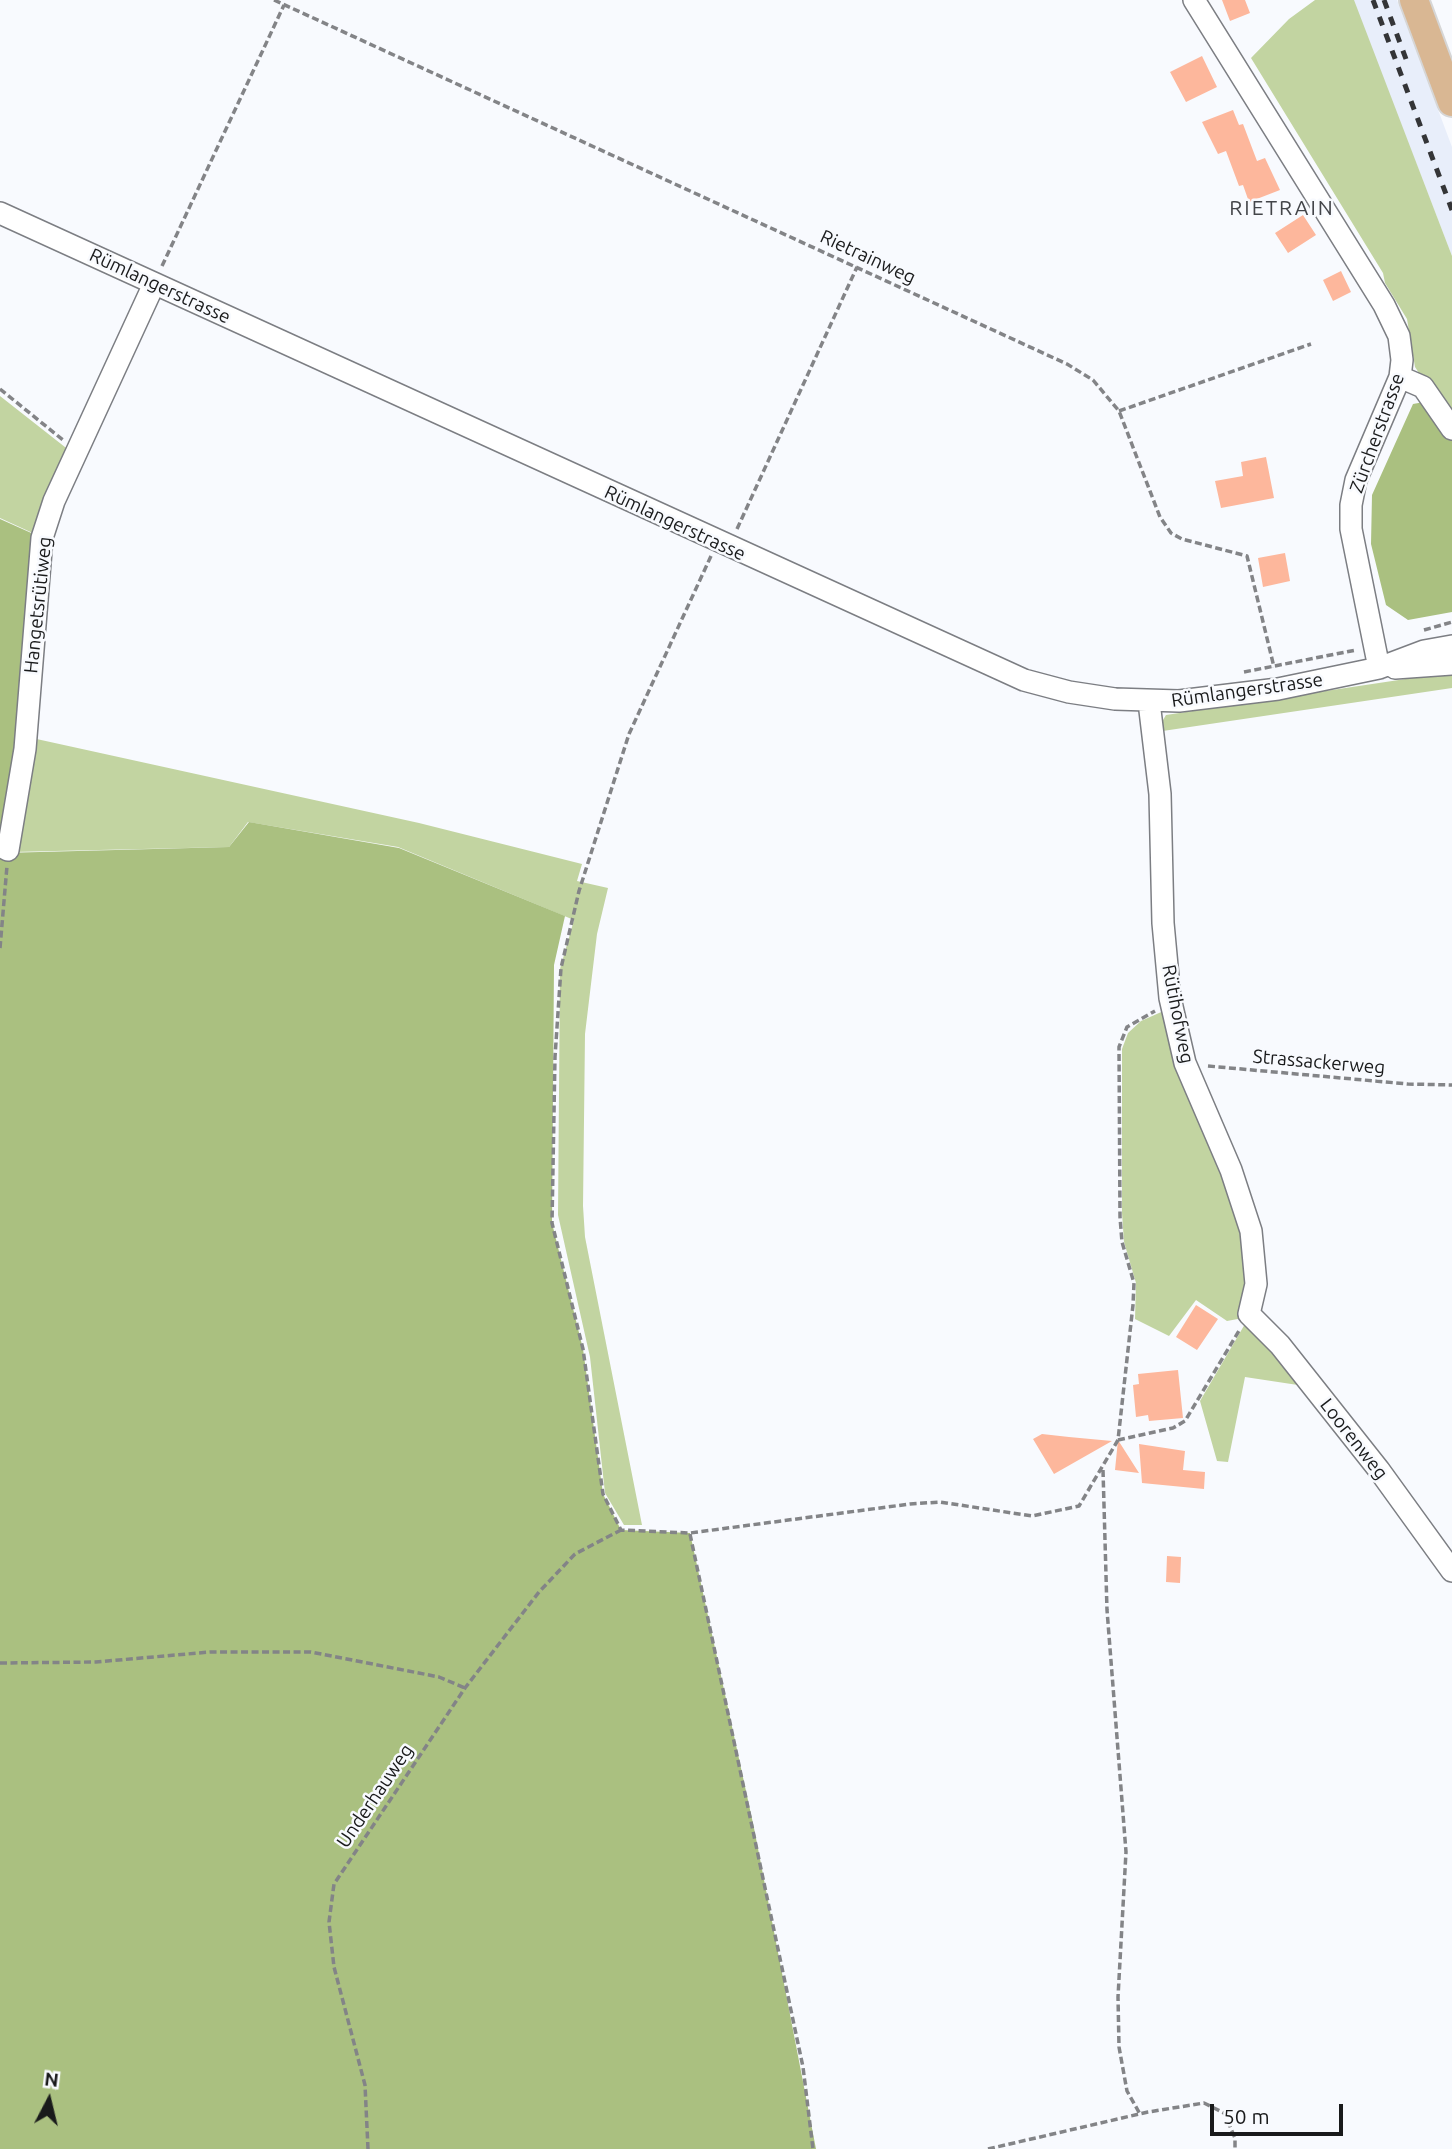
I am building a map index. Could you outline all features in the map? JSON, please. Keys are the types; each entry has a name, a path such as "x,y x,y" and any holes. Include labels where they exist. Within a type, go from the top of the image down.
{"main road":[{"path":"1414,0 1452,102"}],"street":[{"name":"Zürcherstrasse","path":"1194,0 1384,305 1399,336 1400,377 1356,480 1351,505 1351,529 1379,668"},
{"name":"Rümlangerstrasse","path":"0,213 1024,680 1069,692 1149,702 1210,698 1278,689 1379,668 1424,652 1452,646"},
{"name":"Hangetsrütiweg","path":"4,848 25,750 42,538 54,501 154,284"},
{"path":"1400,377 1423,387 1452,429"},
{"name":"Rümlangerstrasse","path":"1379,668 1452,664"},
{"name":"Rütihofweg","path":"1149,702 1160,794 1164,923 1171,998 1185,1063 1231,1170 1251,1231 1256,1284 1249,1314"},
{"name":"Loorenweg","path":"1249,1314 1280,1345 1379,1469 1452,1571"}],"path":[{"name":"Rietrainweg","path":"274,0 1067,364 1093,380 1119,411 1160,517 1171,533 1182,539 1247,556 1278,689"},
{"path":"154,284 284,5"},
{"path":"857,267 629,734 579,891 561,968 555,1057 552,1223 583,1349 603,1494 621,1530 690,1533 940,1503 1032,1516 1079,1506 1118,1440 1134,1283 1122,1242 1120,1217 1119,1047 1126,1027 1171,998"},
{"path":"1119,411 1311,344"},
{"path":"0,389 78,453"},
{"path":"1416,634 1452,622"},
{"path":"1236,674 1375,646"},
{"path":"0,948 4,848"},
{"name":"Strassackerweg","path":"1185,1063 1408,1084 1452,1085"},
{"path":"1118,1440 1173,1428 1185,1421 1249,1314"},
{"path":"1102,1468 1107,1610 1126,1852 1118,1997 1119,2047 1127,2091 1140,2114"},
{"name":"Underhauweg","path":"368,2149 365,2085 334,1967 329,1922 334,1884 465,1688 539,1592 575,1554 621,1530"},
{"path":"690,1533 803,2067 813,2149"},
{"path":"0,1663 96,1662 210,1652 311,1652 439,1677 465,1688"},
{"path":"988,2149 1140,2114 1205,2104 1224,2113 1235,2138 1235,2149"}],"shaded area":[{"path":"1353,0 1397,0 1452,147 1452,256"}],"green space":[{"path":"1315,0 1354,0 1452,256 1452,423 1415,367 1407,319 1385,283 1383,273 1251,58 1289,19"},
{"path":"0,396 70,451 37,535 0,518"},
{"path":"1424,402 1452,441 1452,612 1408,620 1386,605 1371,544 1372,495 1413,404"},
{"path":"0,519 38,536 2,853 229,847 249,822 399,848 565,916 554,965 552,1223 583,1349 603,1494 621,1530 690,1533 754,1828 816,2149 0,2149"},
{"path":"1452,672 1452,688 1156,732 1166,715"},
{"path":"32,738 419,823 582,864 577,881 608,888 597,934 585,1034 583,1206 585,1237 642,1525 624,1525 605,1493 590,1357 558,1215 560,969 574,920 398,847 248,822 229,847 12,852"},
{"path":"1168,1009 1228,1171 1253,1283 1243,1318 1227,1321 1196,1300 1169,1336 1135,1319 1136,1283 1124,1242 1122,1213 1122,1049 1128,1033 1141,1021"},
{"path":"1245,1324 1311,1387 1245,1377 1228,1462 1217,1461 1200,1401"}],"building":[{"path":"1222,0 1245,0 1250,13 1230,21"},
{"path":"1202,56 1217,87 1186,102 1170,72"},
{"path":"1233,110 1239,125 1243,124 1257,161 1265,158 1280,190 1249,202 1243,185 1239,186 1226,151 1218,154 1202,122"},
{"path":"1303,215 1316,235 1288,253 1275,233"},
{"path":"1341,271 1351,292 1333,301 1323,280"},
{"path":"1266,457 1274,498 1221,508 1215,481 1243,476 1241,462"},
{"path":"1285,553 1290,581 1263,587 1258,558"},
{"path":"1196,1305 1218,1319 1197,1350 1176,1337"},
{"path":"1178,1370 1183,1418 1149,1421 1148,1415 1136,1417 1133,1385 1139,1384 1138,1374"},
{"path":"1042,1434 1112,1441 1054,1474 1033,1439"},
{"path":"1118,1440 1139,1473 1115,1470"},
{"path":"1139,1444 1185,1451 1183,1470 1205,1472 1204,1489 1142,1483"},
{"path":"1167,1556 1181,1557 1180,1583 1166,1582"}],"railway":[{"path":"1373,0 1452,210"},
{"path":"1384,0 1406,59"}],"district":[{"name":"RIETRAIN","path":"1282,208"}]}
